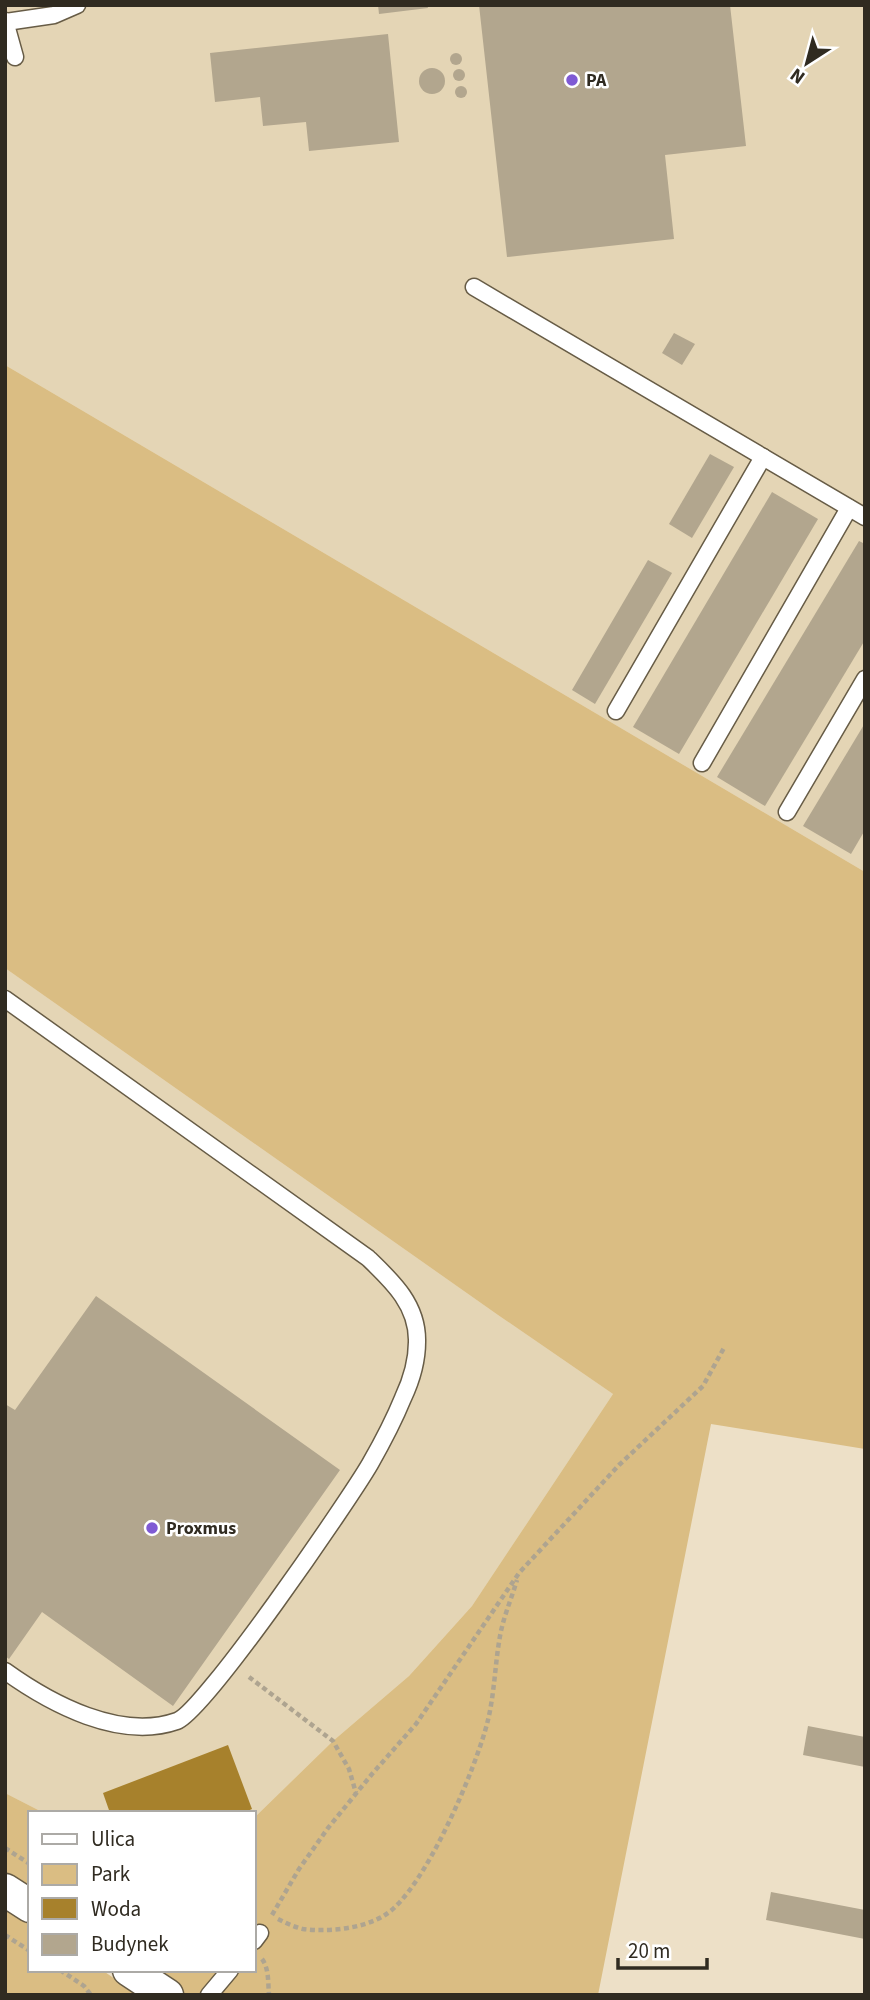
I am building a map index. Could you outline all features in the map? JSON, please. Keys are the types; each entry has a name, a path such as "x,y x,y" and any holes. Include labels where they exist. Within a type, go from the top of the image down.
{"street":[{"path":"5,1891 28,1905"},
{"path":"132,1972 167,1995"}],"lane":[{"path":"15,57 5,22 54,15 77,5"},
{"path":"474,288 865,517"},
{"path":"616,711 763,457"},
{"path":"702,763 849,508"},
{"path":"787,812 865,679"},
{"path":"5,999 368,1258 391,1280 411,1311 417,1342 404,1396 369,1464 341,1510 194,1709 180,1720 160,1726 126,1726 62,1705 5,1671"},
{"path":"209,1995 228,1972"}],"path":[{"path":"519,1573 502,1630 488,1719 474,1765 451,1818 408,1893 385,1914 361,1924 331,1930 300,1928 270,1917 299,1869 356,1794 416,1724 519,1573 619,1465 703,1386 725,1346"},
{"path":"230,1663 333,1741 349,1769 356,1794"},
{"path":"5,1848 28,1863"},
{"path":"5,1935 28,1950"},
{"path":"258,1944 265,1962 269,1995"},
{"path":"63,1972 84,1986 91,1995"}],"shaded area":[{"path":"5,5 865,5 865,872 5,365"},
{"name":"Proxmus","path":"5,968 613,1394 472,1606 409,1676 333,1741 256,1816 256,1811 40,1811 5,1793"}],"green space":[{"path":"5,365 865,872 865,1449 711,1424 598,1995 167,1995 132,1972 256,1972 256,1816 333,1741 409,1676 472,1606 613,1394 5,968"},
{"path":"5,1793 40,1811 28,1811 28,1905 5,1890"},
{"path":"5,1909 28,1923 28,1972 105,1972 138,1995 5,1995"}],"water":[{"path":"228,1745 252,1809 109,1811 103,1793"}],"building":[{"path":"378,5 427,5 428,8 379,14"},
{"name":"PA","path":"479,5 730,5 746,146 665,155 674,239 507,257"},
{"path":"388,34 399,142 309,151 306,122 263,126 260,97 215,102 210,53"},
{"path":"456,53 462,59 456,65 450,59"},
{"path":"432,68 441,72 445,81 441,90 432,94 423,90 419,81 423,72"},
{"path":"459,69 465,75 459,81 453,75"},
{"path":"461,86 467,92 461,98 455,92"},
{"path":"674,333 695,344 682,365 662,353"},
{"path":"710,454 734,467 692,538 669,524"},
{"path":"772,492 818,519 679,754 633,727"},
{"path":"859,541 865,544 865,640 765,806 717,777"},
{"path":"648,560 672,573 595,704 572,690"},
{"path":"865,723 865,830 851,854 803,826"},
{"name":"Proxmus","path":"96,1296 340,1470 173,1706 42,1612 9,1659 5,1656 5,1404 15,1410"},
{"path":"808,1726 865,1737 865,1767 803,1755"},
{"path":"771,1892 865,1910 865,1939 766,1920"}],"place":[{"name":"PA","path":"572,80"},
{"name":"Proxmus","path":"152,1528"}]}
